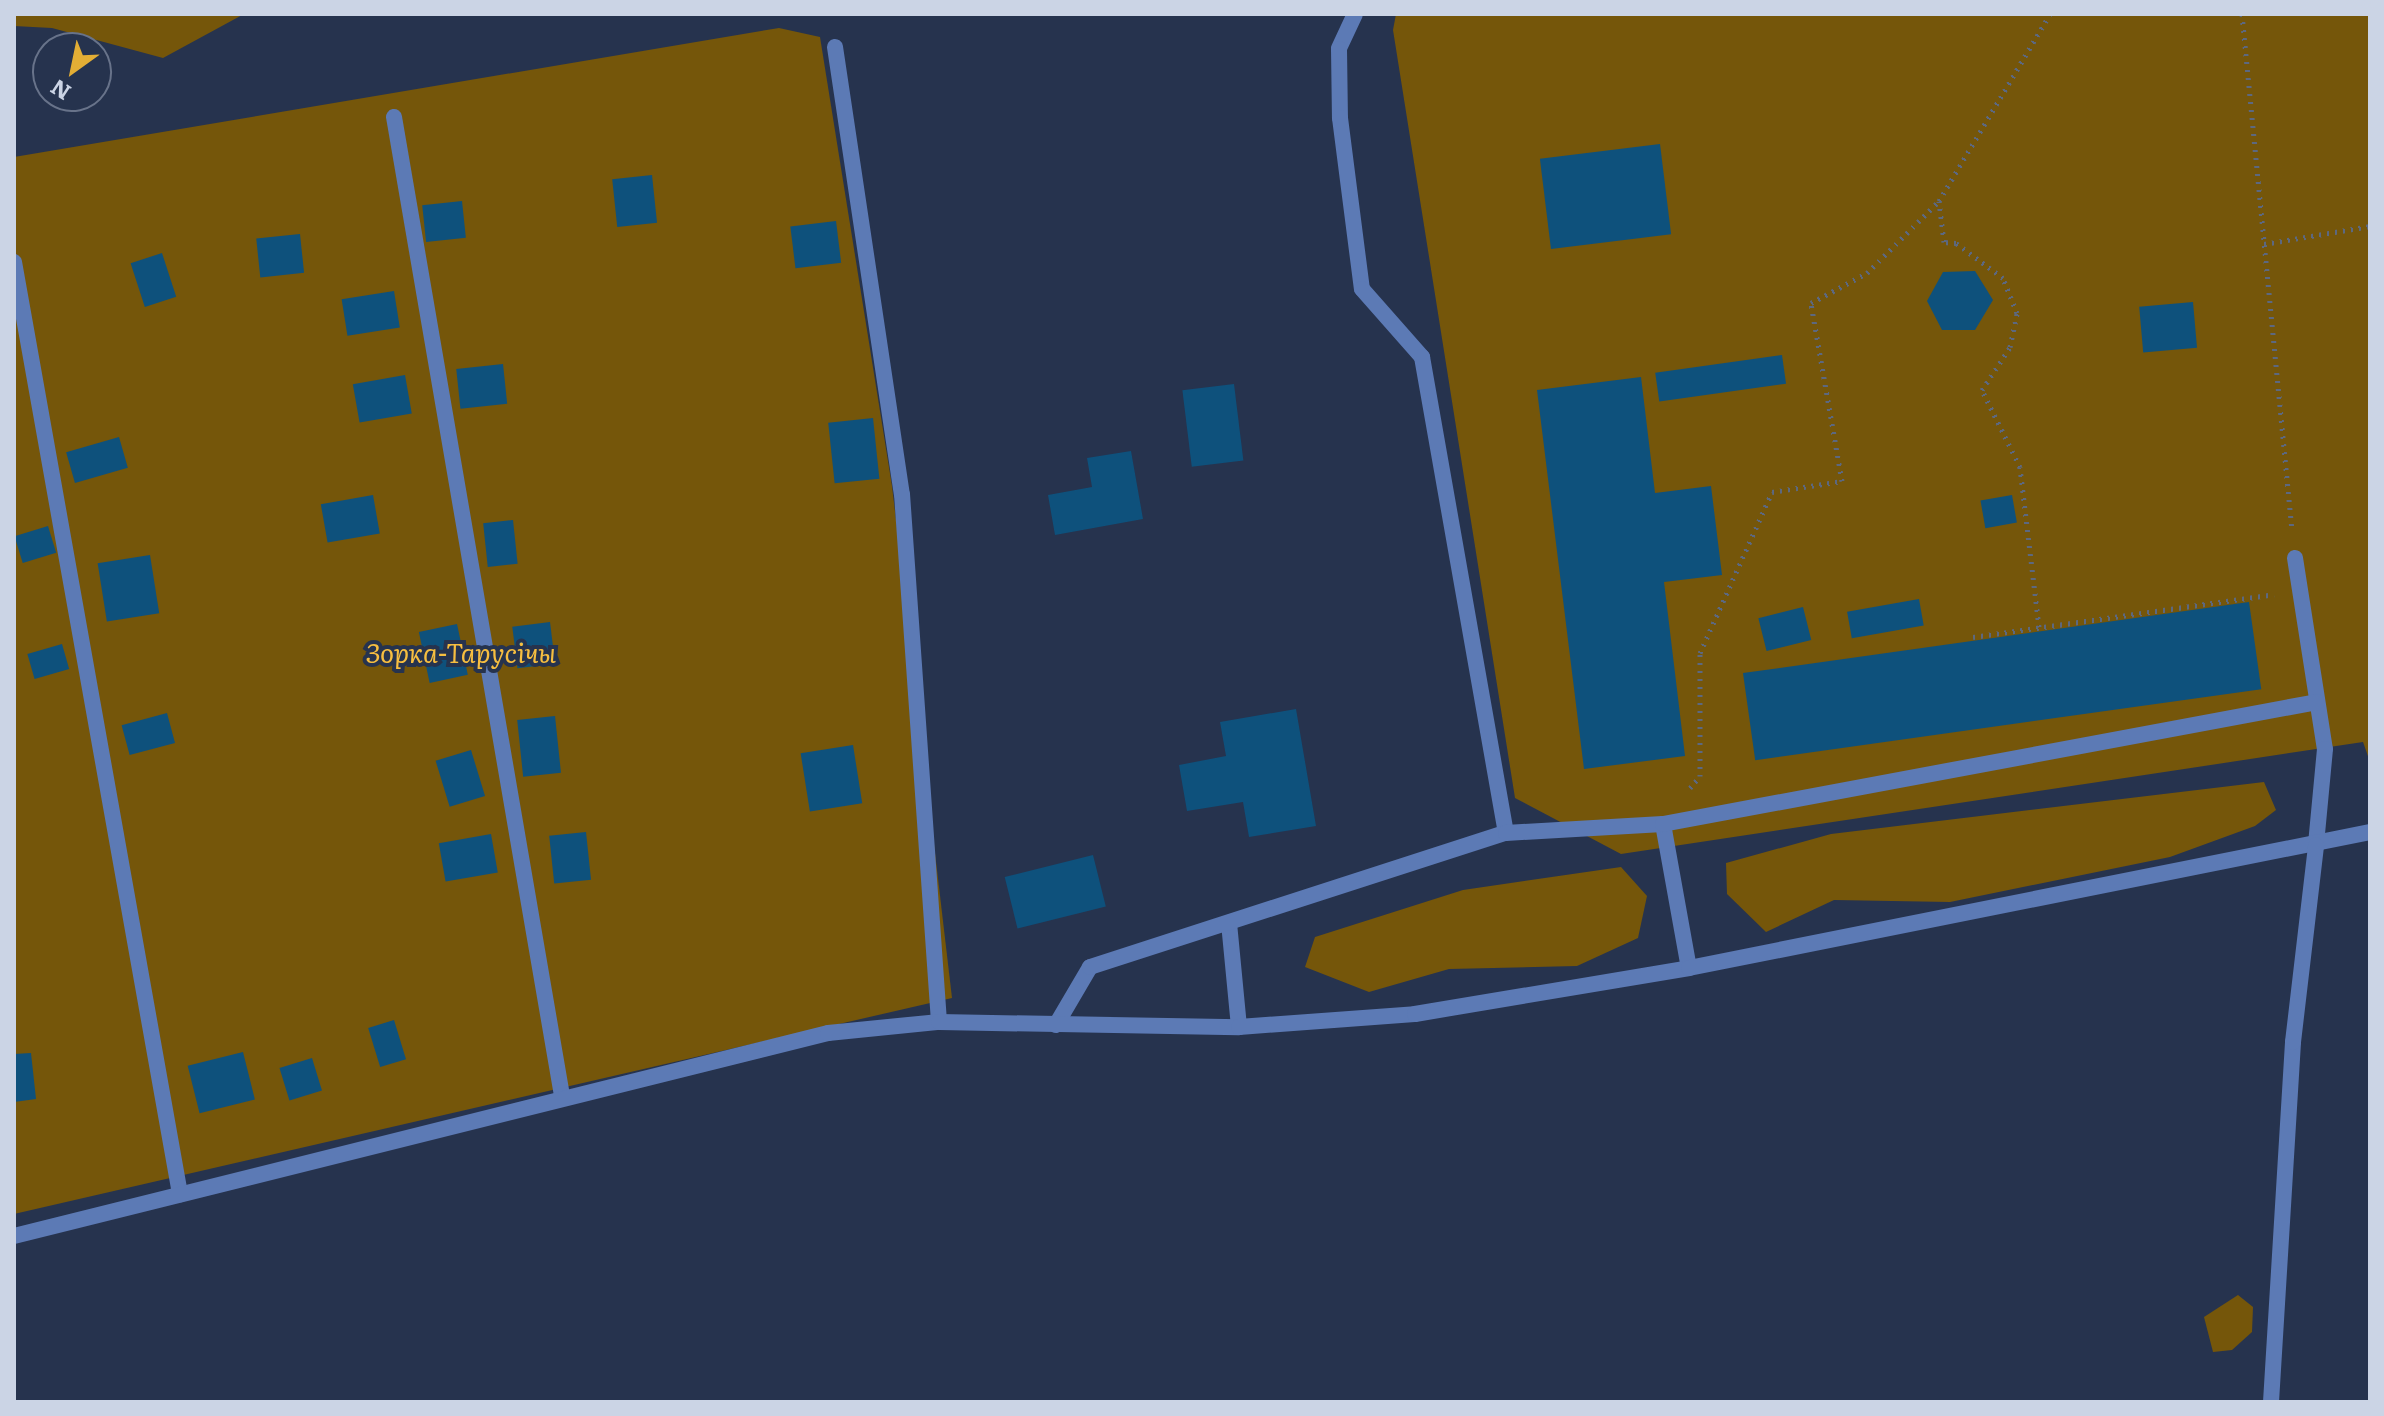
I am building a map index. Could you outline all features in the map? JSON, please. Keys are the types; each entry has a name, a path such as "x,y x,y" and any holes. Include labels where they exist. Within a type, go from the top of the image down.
{"street":[{"path":"1355,14 1339,49 1340,118 1362,289 1422,357 1506,833"},
{"path":"835,47 902,494 939,1022"},
{"path":"394,117 562,1096"},
{"path":"14,262 180,1194"},
{"path":"2271,1402 2293,1042 2325,749 2295,558"},
{"path":"1056,1025 1090,967 1506,833 1663,824 2317,702"},
{"path":"1663,824 1689,968"},
{"path":"14,1236 562,1096 828,1033 939,1022 1239,1027 1415,1014 1689,968 2370,832"},
{"path":"1229,923 1239,1027"}],"path":[{"path":"1663,824 1700,776 1700,653 1772,492 1842,481 1811,303 1867,273 1939,201 2050,14"},
{"path":"2242,14 2295,558"},
{"path":"1939,201 1944,242 1956,243 2003,278 2017,313 2010,347 1982,390 2020,467 2039,627"},
{"path":"2264,244 2370,226"},
{"path":"1973,637 2299,590"}],"green space":[{"path":"14,14 244,14 163,58 112,44 112,32 67,32 14,26"},
{"path":"1396,14 2370,14 2370,762 2363,742 1621,854 1515,798 1393,30"},
{"name":"Зорка-Тарусічы","path":"779,28 820,37 892,486 952,998 14,1214 14,157"},
{"path":"2264,782 2276,810 2255,826 2170,857 1950,902 1834,900 1766,932 1727,894 1726,863 1831,834"},
{"path":"1621,867 1647,896 1638,938 1577,966 1449,969 1369,992 1305,967 1315,937 1463,890"},
{"path":"2238,1295 2253,1307 2252,1332 2232,1350 2213,1352 2204,1317"}],"building":[{"path":"1660,144 1671,234 1551,249 1540,159"},
{"path":"652,175 657,223 617,227 612,179"},
{"path":"462,201 466,238 426,242 422,205"},
{"path":"836,221 841,263 795,268 790,227"},
{"path":"300,234 304,273 260,277 256,239"},
{"path":"162,253 176,297 145,307 131,263"},
{"path":"1975,271 1993,300 1975,330 1942,330 1927,301 1943,272"},
{"path":"394,291 400,328 347,336 342,299"},
{"path":"2193,302 2197,348 2143,353 2139,307"},
{"path":"1782,355 1786,384 1659,402 1655,373"},
{"path":"503,364 507,404 460,409 456,369"},
{"path":"405,375 412,413 360,423 353,384"},
{"path":"1641,377 1655,493 1711,486 1722,575 1664,582 1685,756 1584,769 1537,390"},
{"path":"1234,384 1243,460 1192,467 1182,390"},
{"path":"873,418 879,479 835,483 828,423"},
{"path":"119,437 128,468 75,483 66,452"},
{"path":"1131,451 1143,519 1055,535 1048,495 1092,487 1087,458"},
{"path":"373,495 380,533 328,543 321,504"},
{"path":"2012,495 2017,523 1985,528 1980,501"},
{"path":"513,520 518,564 488,567 483,523"},
{"path":"48,526 56,553 23,563 15,536"},
{"path":"150,555 159,613 107,622 98,563"},
{"path":"1919,599 1924,626 1852,638 1847,612"},
{"path":"2249,602 2261,689 1755,760 1743,673"},
{"path":"1803,607 1811,640 1767,651 1758,618"},
{"path":"550,622 555,664 517,668 512,627"},
{"path":"457,624 468,675 430,683 419,632"},
{"path":"62,644 69,669 35,679 27,654"},
{"path":"1296,709 1316,826 1249,837 1243,802 1187,811 1179,765 1226,756 1220,722"},
{"path":"167,713 175,743 130,755 122,725"},
{"path":"555,716 561,773 523,777 517,720"},
{"path":"853,745 862,803 810,812 801,753"},
{"path":"471,750 485,796 450,807 436,761"},
{"path":"586,832 591,880 554,884 549,836"},
{"path":"491,834 498,872 446,882 439,843"},
{"path":"1093,855 1106,906 1018,928 1005,877"},
{"path":"394,1020 406,1059 380,1067 368,1028"},
{"path":"243,1052 255,1100 200,1113 188,1066"},
{"path":"31,1053 36,1099 14,1102 14,1054"},
{"path":"312,1058 322,1091 289,1100 279,1068"}]}
